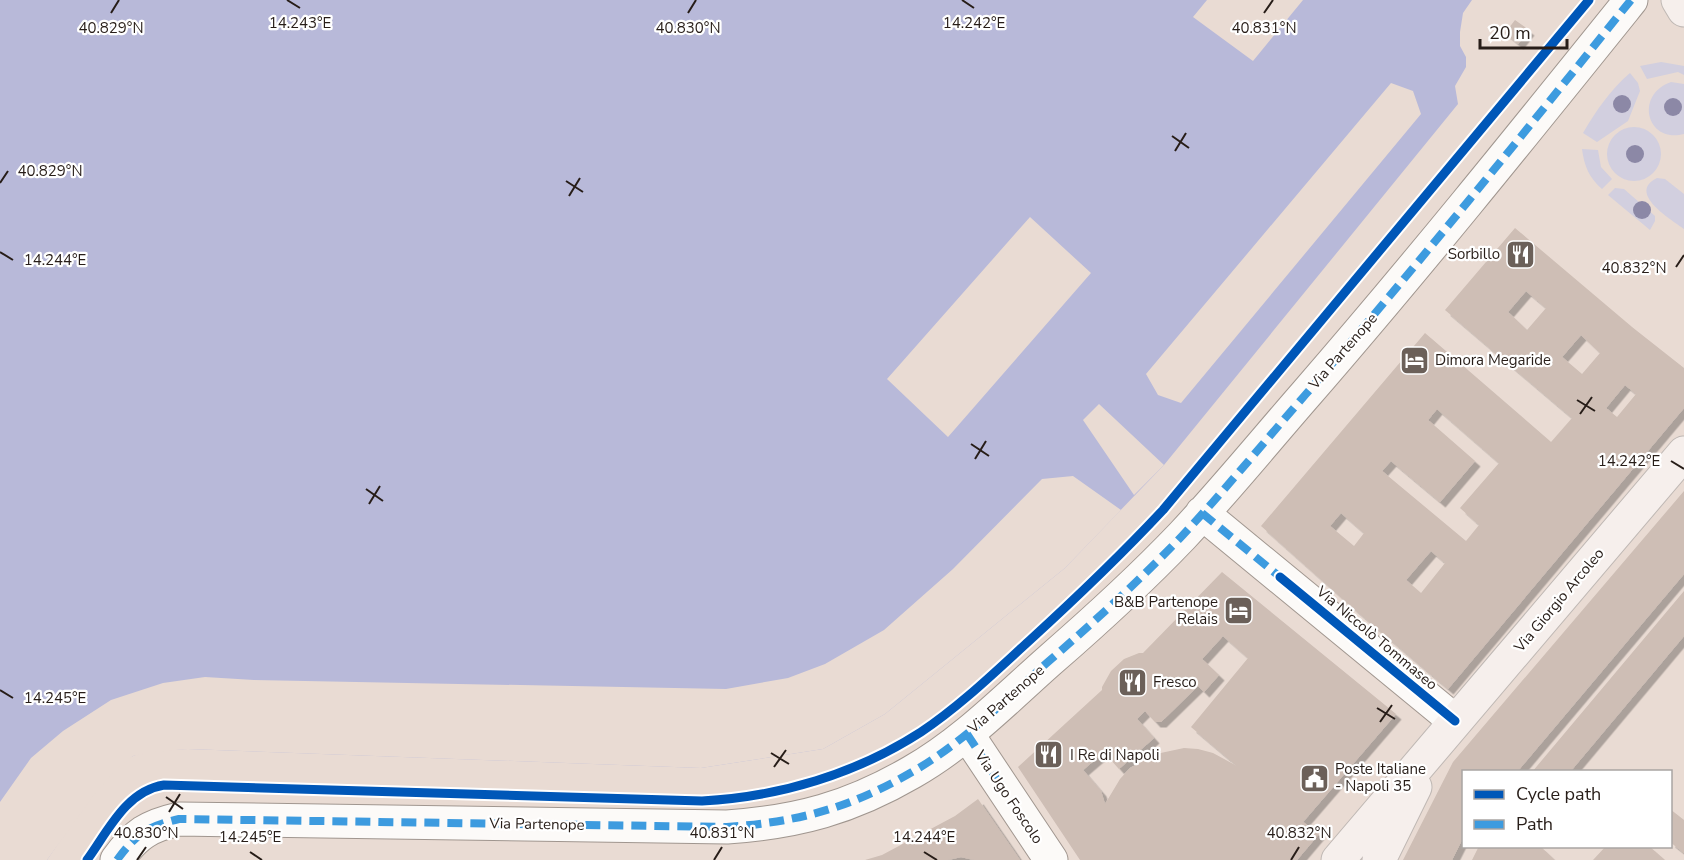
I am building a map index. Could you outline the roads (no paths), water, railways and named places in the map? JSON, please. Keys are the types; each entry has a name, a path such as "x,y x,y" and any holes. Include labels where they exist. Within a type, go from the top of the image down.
{"main road":[{"path":"1678,0 1684,10"},
{"name":"Via Giorgio Arcoleo","path":"1338,860 1684,453"},
{"name":"Via Giorgio Arcoleo","path":"1379,860 1434,747"}],"street":[{"name":"Via Partenope","path":"117,860 142,832 158,824 179,819 727,827 760,824 804,817 854,801 914,771 938,757 967,734 1096,620 1158,560 1202,513 1397,289 1631,0"},
{"name":"Via Niccolò Tommaseo","path":"1202,513 1455,722"},
{"name":"Via Ugo Foscolo","path":"967,734 1051,860"}],"water":[{"path":"0,0 1472,0 1463,13 1460,32 1460,46 1466,57 1466,67 1455,86 1458,104 1164,465 1065,568 885,714 823,749 701,768 188,749 146,752 133,756 110,774 86,803 47,860 0,860"}],"place":[{"name":"Sorbillo","path":"1521,254"},
{"name":"Dimora Megaride","path":"1414,360"},
{"name":"B&B Partenope Relais","path":"1239,611"},
{"name":"Fresco","path":"1132,682"},
{"name":"I Re di Napoli","path":"1049,755"},
{"name":"Poste Italiane - Napoli 35","path":"1314,778"}]}
